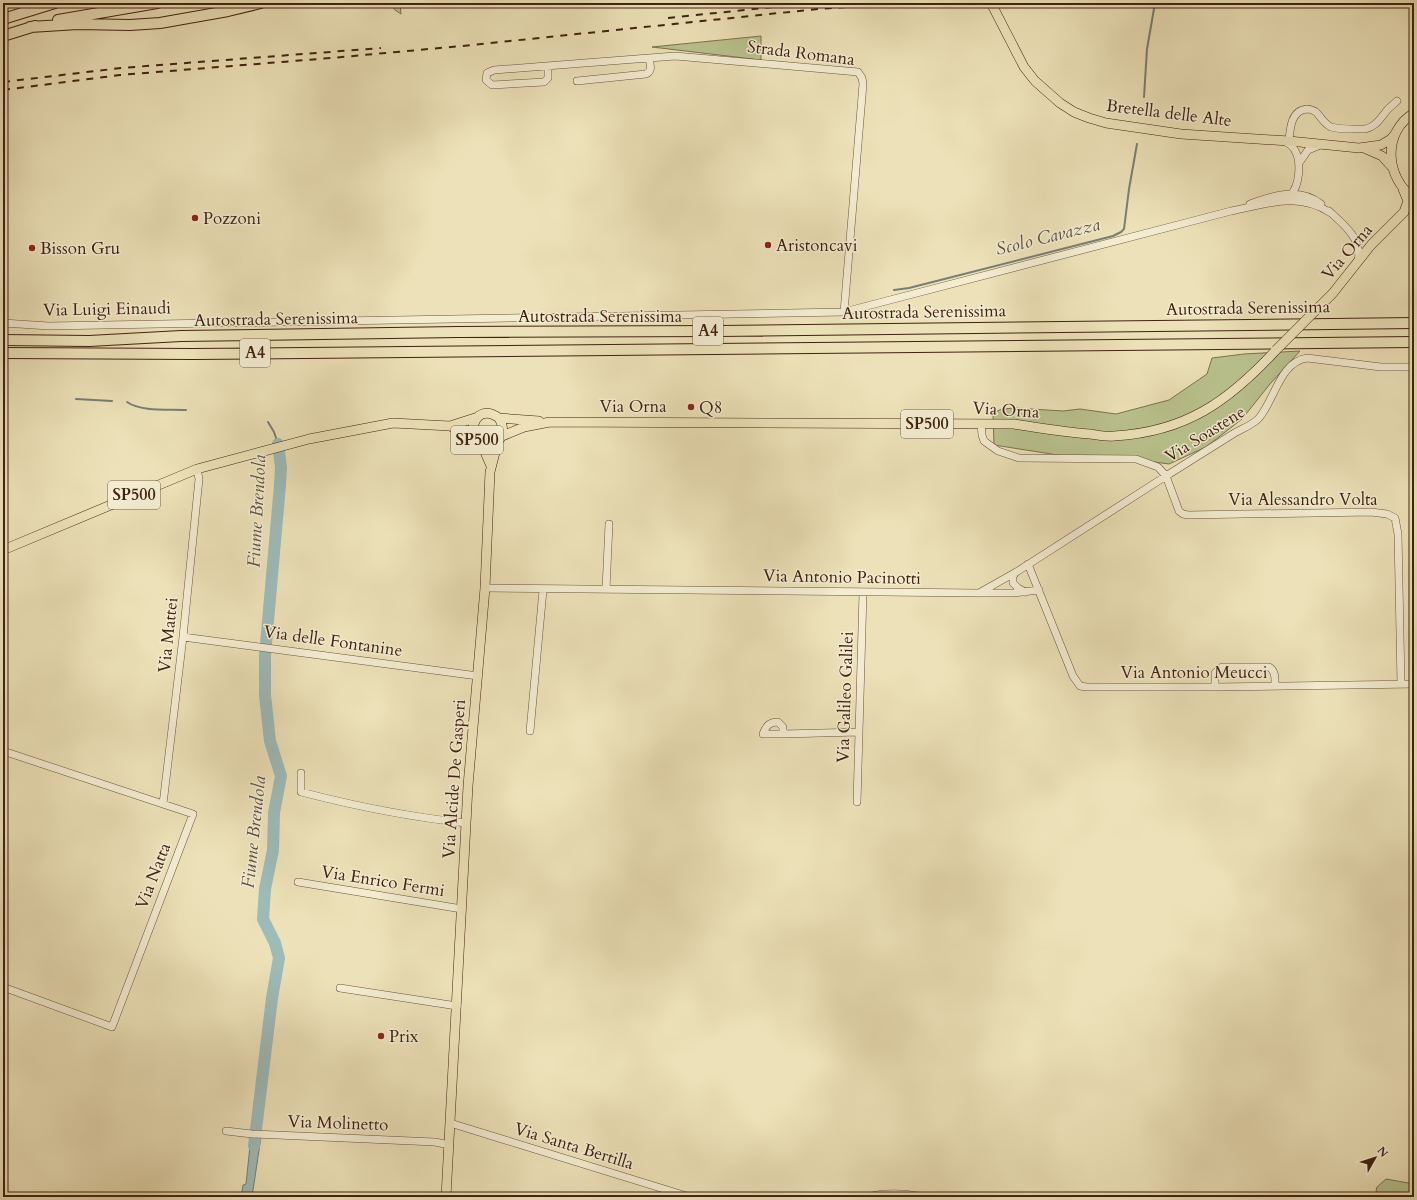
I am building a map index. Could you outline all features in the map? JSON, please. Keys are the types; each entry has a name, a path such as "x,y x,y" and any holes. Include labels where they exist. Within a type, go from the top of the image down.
{"highway":[{"path":"3,19 56,3"},
{"path":"3,36 59,19 157,3"},
{"path":"30,27 78,24 130,25 160,23 228,11 261,3"},
{"name":"Autostrada Serenissima","path":"3,340 89,341 188,336 450,332 718,331 1414,323"},
{"name":"Autostrada Serenissima","path":"3,354 194,354 1414,342"}],"main road":[{"name":"Bretella delle Alte","path":"991,3 1024,67 1035,81 1074,112 1089,118 1106,123 1181,134 1278,140 1359,148 1381,145 1395,134"},
{"path":"1414,113 1405,120 1395,134 1391,150 1392,167 1396,178 1403,189 1414,198"},
{"path":"1359,148 1378,153 1385,158 1392,167"},
{"name":"Via Orna","path":"1400,217 1407,204 1406,194 1403,189"},
{"name":"Via Orna","path":"500,438 524,427 550,422 1014,424 1113,437 1154,431 1183,422 1212,407 1246,382 1333,293 1379,238 1400,217 1414,209"},
{"name":"SP500","path":"3,550 197,469 291,444 393,423 450,426 489,413 499,418 503,424 504,430 500,438 488,445 480,443 450,426"},
{"name":"SP500","path":"477,440 474,436 472,428 478,417"},
{"name":"SP500","path":"499,418 550,422"},
{"path":"491,466 500,438"},
{"name":"Via Alcide De Gasperi","path":"446,1197 466,823 485,588 491,466 485,452 477,440"}],"street":[{"name":"Strada Romana","path":"548,66 548,78 544,82 492,85 486,80 487,73 494,70 649,58 686,56 858,72 862,78 863,84 844,312"},
{"path":"577,81 646,74 650,72 651,69 649,58"},
{"path":"1289,141 1293,118 1298,112 1304,109 1314,111 1330,126 1365,129 1371,128 1375,125 1397,101"},
{"path":"1278,140 1293,146 1296,152 1298,164 1297,176 1292,194"},
{"path":"1298,164 1303,155 1310,149 1328,145"},
{"name":"Via Luigi Einaudi","path":"1231,211 1277,194 1292,185 1297,176"},
{"name":"Via Luigi Einaudi","path":"1297,176 1301,188 1309,197"},
{"name":"Via Luigi Einaudi","path":"1277,194 1292,194 1309,197 1316,200 1356,239"},
{"name":"Via Luigi Einaudi","path":"1247,208 1259,203 1284,198 1292,194"},
{"name":"Via Luigi Einaudi","path":"3,323 57,326 844,312 1231,211 1285,201 1300,201 1314,204 1331,213"},
{"path":"1356,239 1366,243 1379,238"},
{"path":"1356,239 1359,248 1358,262"},
{"name":"Via Soastene","path":"981,424 984,441 998,451 1019,458 1136,459 1158,467 1166,476 1258,419 1271,400 1283,376 1294,363 1300,359 1313,358 1381,367 1414,367"},
{"name":"Via Mattei","path":"163,804 183,637 199,479 197,469"},
{"name":"Via Antonio Pacinotti","path":"485,588 542,590 606,589 863,593 979,593 1018,571 1166,476"},
{"name":"Via Alessandro Volta","path":"1166,476 1179,511 1183,514 1371,512 1387,514 1395,518 1398,534 1401,684"},
{"path":"606,589 609,524"},
{"name":"Via Antonio Meucci","path":"1028,564 1073,676 1080,686 1215,687 1414,684"},
{"path":"1018,571 1013,576 1013,583 1025,592"},
{"path":"530,731 542,590"},
{"path":"979,593 1013,593 1039,590"},
{"name":"Via Galileo Galilei","path":"857,802 863,593"},
{"name":"Via delle Fontanine","path":"183,637 478,676"},
{"path":"1215,687 1216,673 1222,667 1269,667 1274,671 1275,686"},
{"path":"783,734 859,732"},
{"name":"Via Natta","path":"3,751 193,814 112,1027 3,987"},
{"path":"301,773 301,792 340,802 420,818 466,823"},
{"name":"Via Enrico Fermi","path":"298,882 462,909"},
{"path":"340,988 456,1006"},
{"name":"Via Santa Bertilla","path":"450,1123 690,1197"},
{"name":"Via Molinetto","path":"226,1131 260,1135 435,1142 449,1145"},
{"path":"867,1197 878,1194 904,1193 923,1197"}],"green space":[{"path":"390,3 400,3 401,14 395,10"},
{"path":"761,36 761,60 652,47"},
{"path":"1300,351 1270,384 1242,419 1206,447 1169,464 1109,456 1064,456 994,445 993,413 1002,409 1016,408 1063,411 1080,409 1116,414 1169,400 1207,374 1212,358 1244,354"},
{"path":"1386,1179 1414,1184 1414,1197 1380,1197 1376,1191 1377,1187"}],"water":[{"path":"251,1136 261,1137 252,1197 241,1197 243,1185 246,1184"}],"waterway":[{"name":"Scolo Cavazza","path":"1144,97 1147,49 1155,3"},
{"name":"Scolo Cavazza","path":"894,290 909,288 1113,236 1121,232 1124,229 1137,144"},
{"path":"76,399 112,401"},
{"path":"127,402 147,409 186,410"},
{"path":"268,422 274,432 278,444"},
{"name":"Fiume Brendola","path":"254,1146 272,998 279,958 275,943 263,919 265,889 273,850 274,813 281,776 270,741 265,695 265,655 281,467 278,444"}],"railway":[{"path":"668,18 811,3"},
{"path":"3,90 120,75 462,46 818,9 898,3"},
{"path":"3,82 121,68 381,48"}],"place":[{"name":"Pozzoni","path":"195,218"},
{"name":"Aristoncavi","path":"768,245"},
{"name":"Bisson Gru","path":"32,248"},
{"name":"Q8","path":"691,407"},
{"name":"Prix","path":"381,1036"}]}
